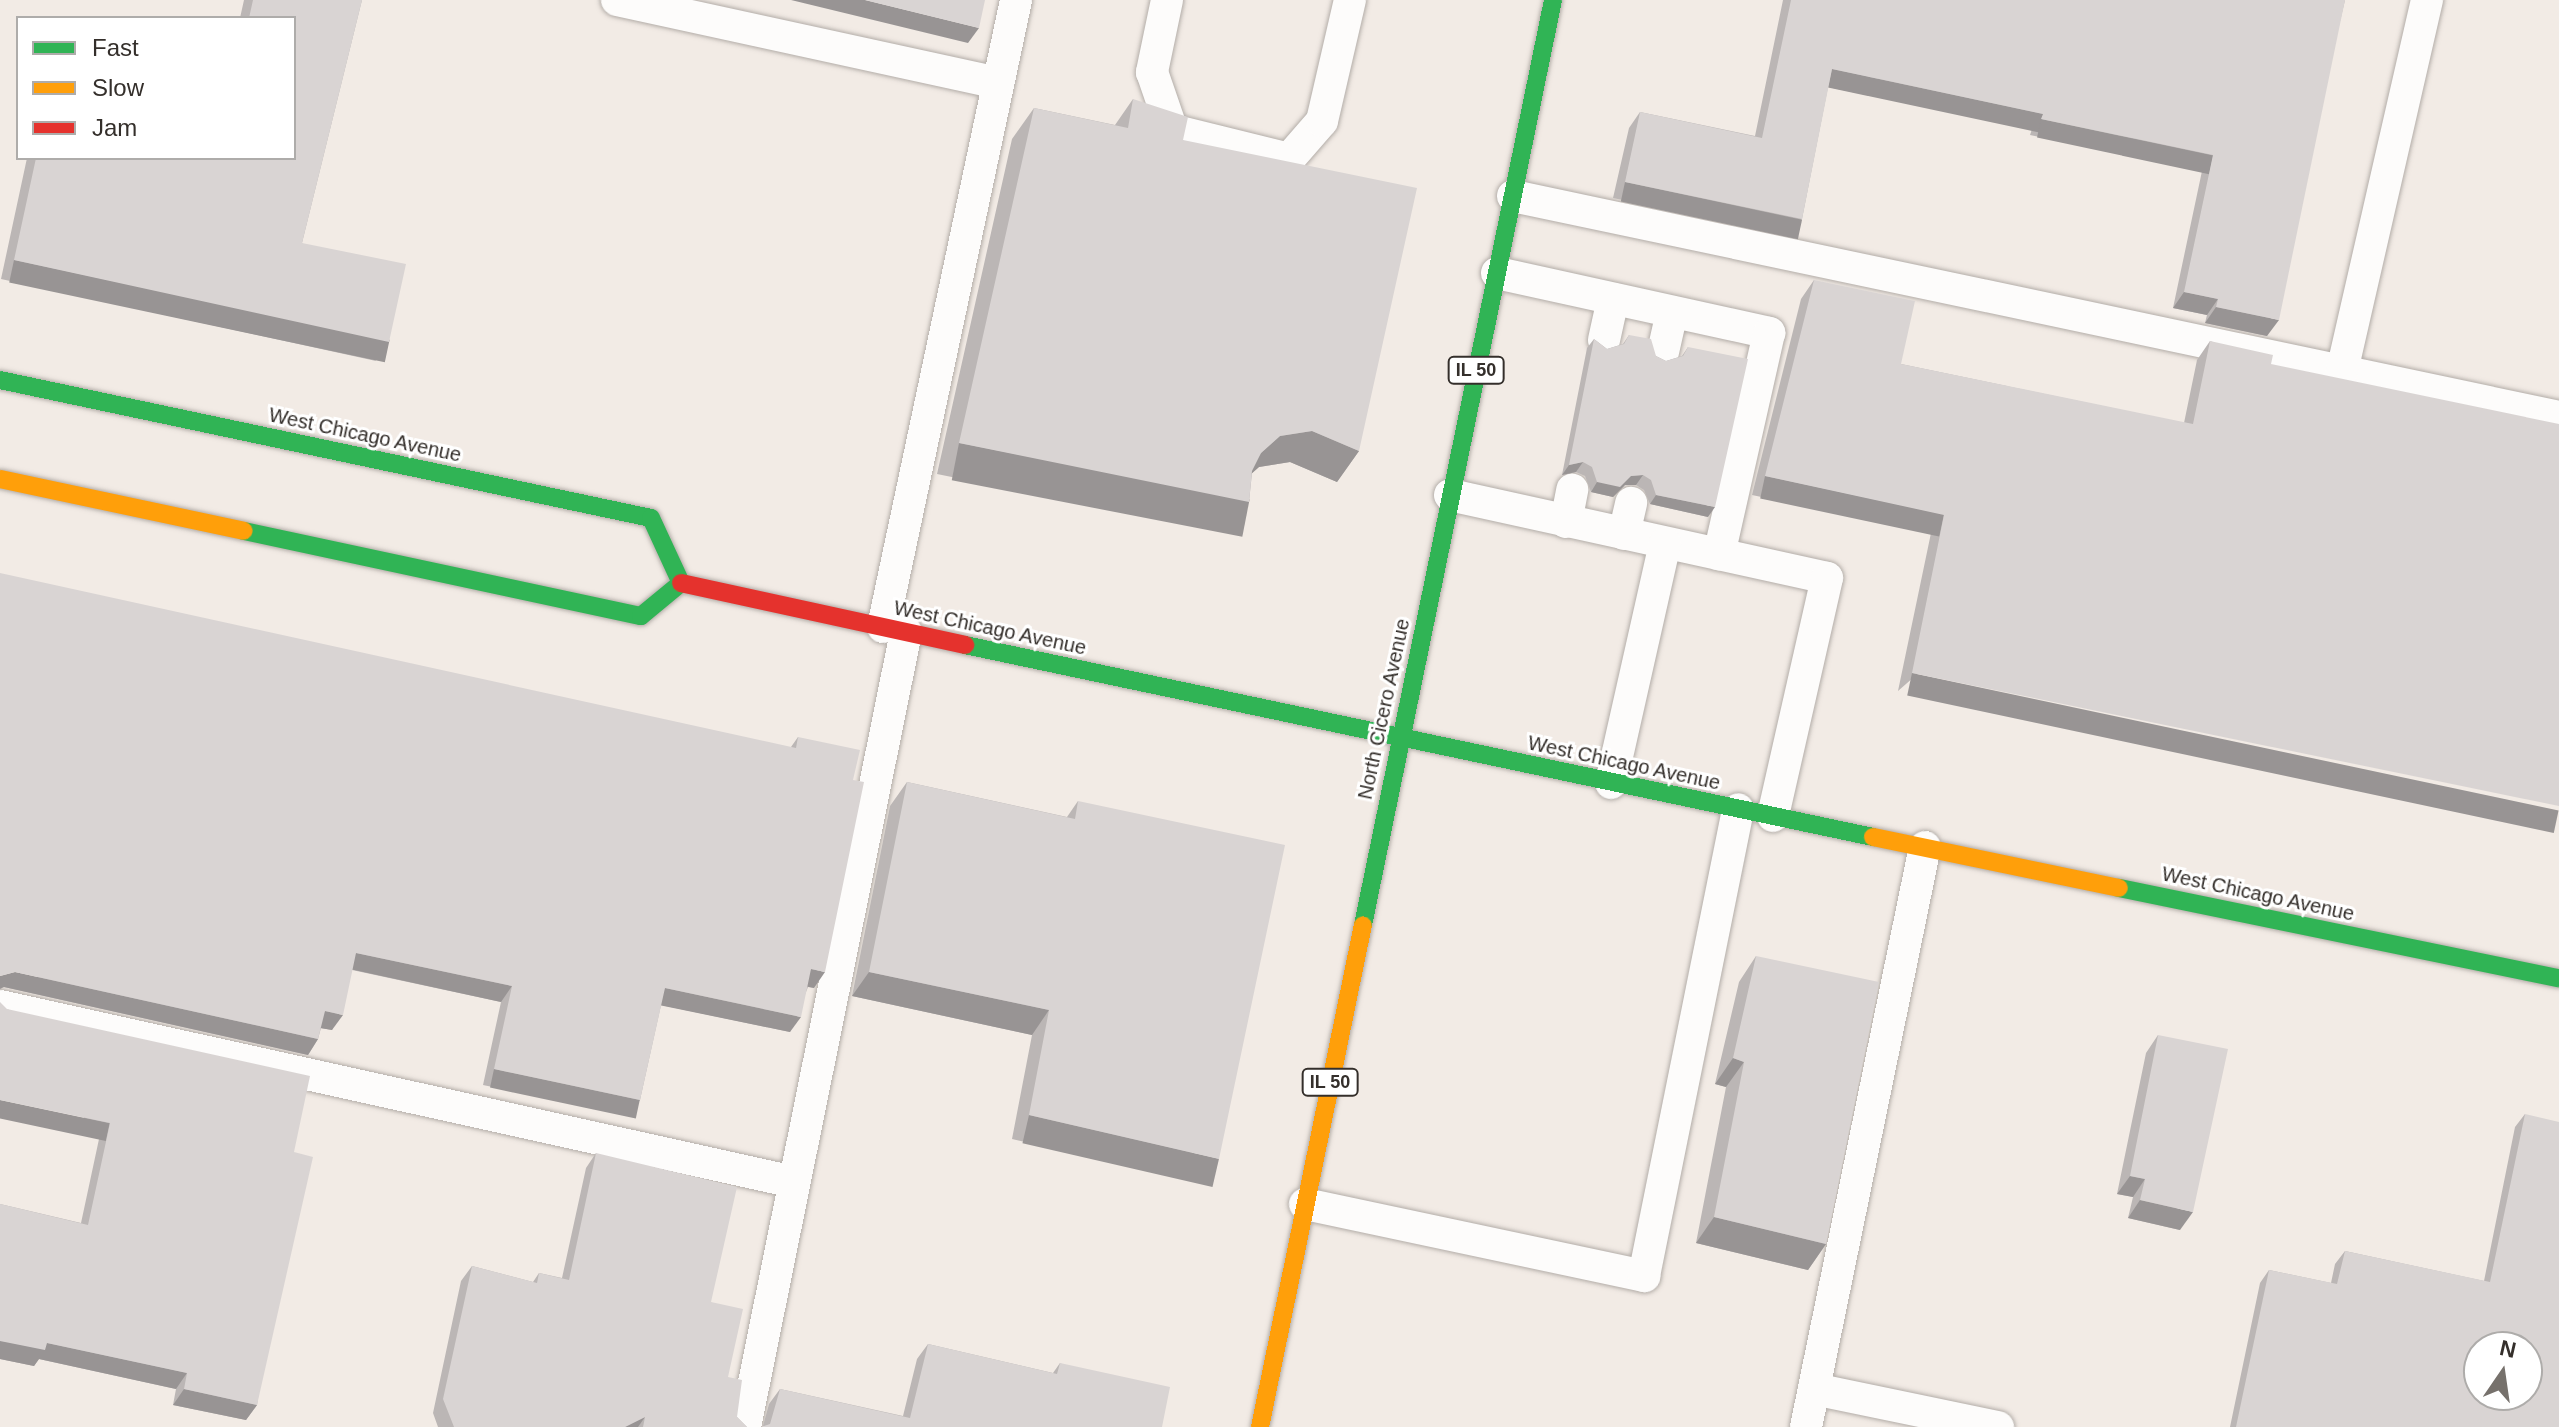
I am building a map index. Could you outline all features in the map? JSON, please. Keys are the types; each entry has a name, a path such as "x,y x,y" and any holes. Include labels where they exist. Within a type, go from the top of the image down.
{"main road":[{"name":"North Cicero Avenue","path":"1260,1427 1553,0"},
{"name":"West Chicago Avenue","path":"0,380 651,518 681,583 1399,740 2559,978"},
{"path":"0,479 641,616 681,583"}],"lane":[{"path":"617,0 998,83"},
{"path":"745,1427 794,1182 895,630 1016,0"},
{"path":"1167,0 1152,72 1172,130 1289,159 1322,121 1350,0"},
{"path":"2342,371 2427,0"},
{"path":"1513,196 2559,417"},
{"path":"1497,273 1769,333 1719,554"},
{"path":"1604,340 1613,299"},
{"path":"1663,352 1672,312"},
{"path":"1566,522 1572,490"},
{"path":"1450,495 1827,578 1773,816"},
{"path":"1624,534 1631,503"},
{"path":"1611,783 1665,543"},
{"path":"1305,1204 1644,1276 1738,809"},
{"path":"1806,1427 1925,847"},
{"path":"0,1006 794,1182"},
{"path":"1814,1389 1998,1427"}],"building":[{"path":"253,0 362,0 302,243 406,264 389,342 14,260 36,160 296,160 296,16 249,16"},
{"path":"865,0 985,0 979,28"},
{"path":"1791,0 2345,0 2279,320 2216,307 2218,299 2184,292 2213,155 2041,119 2043,114 1832,69 1802,219 1625,182 1640,112 1762,138"},
{"path":"1133,99 1188,117 1183,140 1417,188 1359,451 1312,431 1280,436 1261,453 1252,471 1249,502 959,443 1034,108 1128,128"},
{"path":"1814,280 1915,301 1901,364 2193,424 2210,341 2273,355 2271,364 2559,424 2559,806 1912,673 1944,515 1765,476"},
{"path":"1629,335 1651,339 1656,356 1666,361 1683,356 1688,347 1748,359 1715,507 1656,495 1651,480 1643,475 1631,476 1620,487 1597,482 1592,467 1583,462 1569,465 1594,339 1607,349 1624,344"},
{"path":"0,573 796,748 798,737 860,750 853,780 864,782 825,972 811,969 801,1017 665,988 640,1100 494,1069 512,986 356,953 343,1015 325,1011 318,1039 15,972 0,976"},
{"path":"907,782 1075,819 1078,801 1285,845 1219,1159 1029,1115 1049,1010 869,972"},
{"path":"1756,956 1879,982 1826,1244 1714,1217 1744,1062 1733,1058"},
{"path":"0,1002 7,1009 310,1076 294,1152 313,1157 257,1405 184,1389 187,1373 47,1343 45,1350 0,1341 0,1204 88,1225 110,1123 0,1100"},
{"path":"2158,1035 2228,1049 2193,1212 2140,1200 2145,1179 2130,1176"},
{"path":"2525,1114 2559,1122 2559,1427 2236,1427 2269,1270 2337,1284 2345,1251 2490,1282"},
{"path":"596,1153 737,1187 711,1302 743,1309 728,1377 742,1380 737,1417 747,1427 643,1427 645,1417 625,1427 454,1427 443,1399 472,1266 537,1283 539,1273 569,1280"},
{"path":"928,1344 1057,1374 1060,1363 1170,1387 1162,1427 761,1427 770,1424 780,1389 910,1418"}],"traffic: fast":[{"path":"1363,925 1553,0"},
{"path":"0,380 651,518 681,583"},
{"path":"244,531 641,616 681,583"},
{"path":"965,645 1873,837"},
{"path":"2119,888 2559,978"}],"traffic: slow":[{"path":"0,479 244,531"},
{"path":"1873,837 2119,888"},
{"path":"1260,1427 1363,925"}],"traffic: jam":[{"path":"681,583 965,645"}]}
